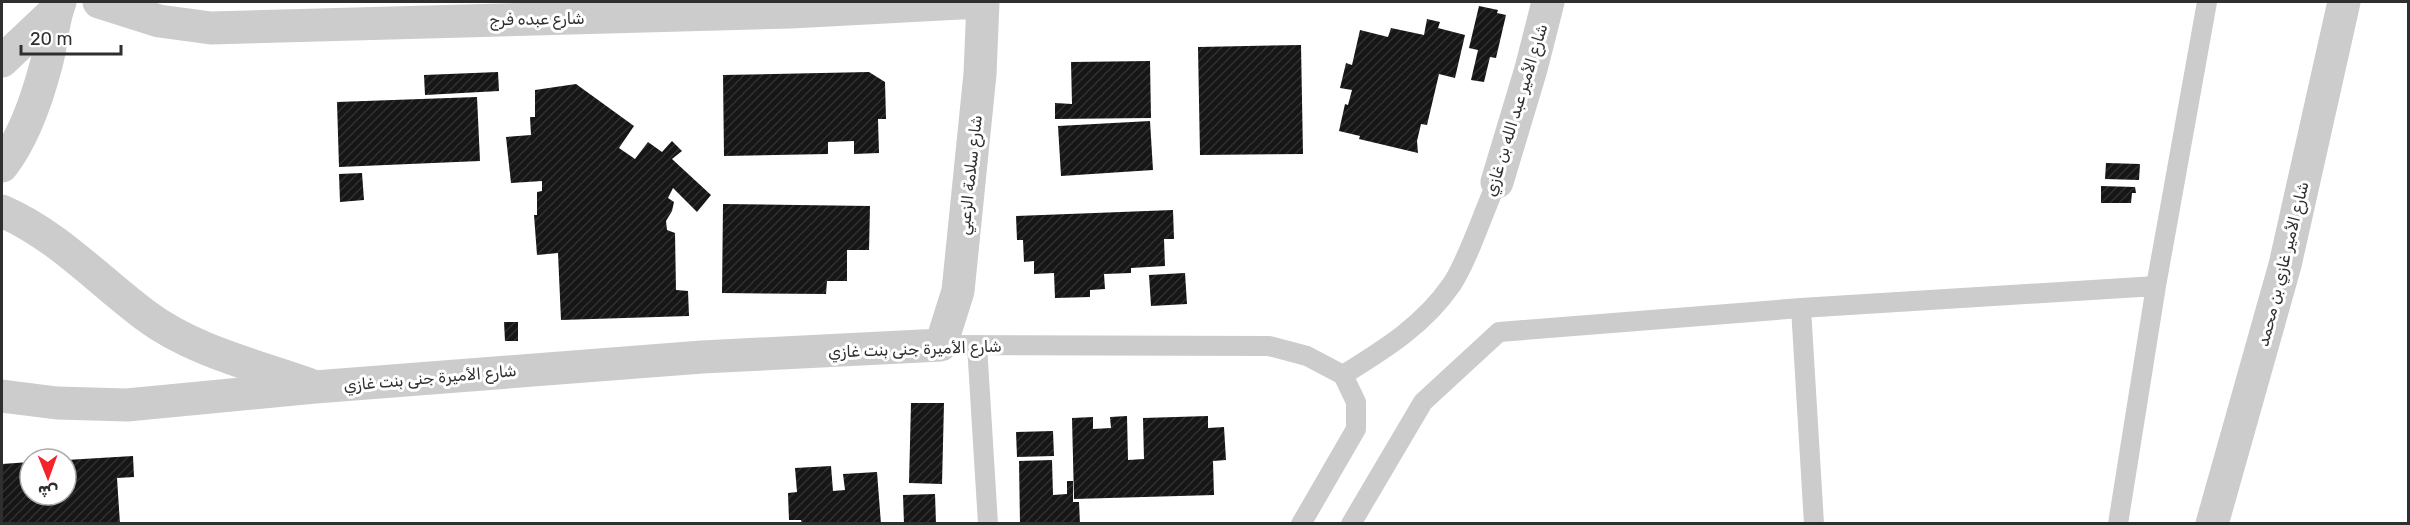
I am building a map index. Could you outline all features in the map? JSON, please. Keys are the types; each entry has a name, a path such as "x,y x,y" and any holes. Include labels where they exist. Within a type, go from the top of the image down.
{"street":[{"name":"شارع عبده فرج","path":"99,2 159,21 211,28 626,9 792,12 981,2"},
{"name":"شارع سلامة الزعبي","path":"941,345 958,291 980,74 981,2"},
{"name":"شارع الأمير عبد الله بن غازي","path":"1497,182 1531,69 1548,2"},
{"name":"شارع الأمير غازي بن محمد","path":"2212,524 2285,266 2344,2"},
{"path":"2,61 58,5"},
{"path":"2,166 24,128 34,102 46,64 58,5"},
{"name":"شارع الأميرة جنى بنت غازي","path":"2,211 20,219 65,248 146,316 177,335 209,349 315,387"},
{"name":"شارع الأميرة جنى بنت غازي","path":"2,396 57,403 127,405 315,387 702,357 941,345"}],"lane":[{"path":"2118,524 2156,286 2207,2"},
{"name":"شارع الأمير عبد الله بن غازي","path":"1343,375 1395,342 1428,314 1454,282 1497,182"},
{"path":"1351,524 1423,402 1499,332 1801,308 2156,286"},
{"path":"1801,308 1814,524"},
{"name":"شارع الأميرة جنى بنت غازي","path":"941,345 1269,346 1307,356 1343,375"},
{"path":"977,345 988,524"},
{"path":"1301,524 1356,429 1356,402 1343,375"}],"building":[{"path":"1479,6 1498,10 1497,13 1506,15 1496,58 1490,57 1484,82 1471,80 1478,50 1469,48"},
{"path":"1427,19 1440,22 1438,28 1465,35 1455,78 1439,74 1427,125 1421,124 1417,141 1418,153 1359,139 1360,136 1339,131 1345,104 1348,105 1352,90 1340,88 1346,63 1352,65 1360,30 1388,37 1391,28 1424,35"},
{"path":"1301,45 1303,154 1200,155 1198,47"},
{"path":"1150,61 1151,118 1055,119 1055,103 1072,104 1071,62"},
{"path":"498,72 499,91 425,95 424,75"},
{"path":"869,72 885,82 886,119 878,119 879,153 854,154 854,141 828,142 828,154 724,156 723,75"},
{"path":"576,84 634,126 619,148 635,159 648,142 662,152 672,141 682,151 672,159 711,195 697,212 673,188 668,198 674,202 666,221 667,230 675,233 676,290 688,291 689,316 561,320 558,253 537,255 534,215 537,215 537,192 542,191 542,181 511,183 506,137 531,135 530,117 535,117 535,90"},
{"path":"477,97 480,161 339,167 337,102"},
{"path":"1150,121 1153,170 1061,176 1058,126"},
{"path":"2106,163 2140,164 2139,180 2105,179"},
{"path":"362,173 364,200 340,202 339,174"},
{"path":"2101,186 2135,187 2136,193 2132,193 2131,203 2101,203"},
{"path":"723,204 870,206 869,250 847,250 847,281 827,281 826,294 722,293"},
{"path":"1173,210 1174,239 1164,239 1165,266 1131,268 1131,273 1104,274 1105,289 1090,290 1090,297 1055,298 1054,273 1034,274 1034,261 1024,262 1023,240 1017,240 1016,216"},
{"path":"1185,273 1187,304 1151,306 1149,275"},
{"path":"504,322 518,322 518,341 505,341"},
{"path":"911,403 944,403 942,484 909,483"},
{"path":"1127,416 1128,460 1144,459 1143,418 1208,416 1208,428 1224,427 1226,460 1213,461 1214,495 1074,499 1072,418 1093,417 1093,429 1111,428 1110,417"},
{"path":"1053,431 1054,456 1017,457 1016,432"},
{"path":"133,456 134,477 117,478 120,524 2,524 2,464 18,463 18,507 78,507 78,459"},
{"path":"1052,460 1053,495 1067,494 1067,481 1073,481 1073,502 1079,502 1080,524 1020,524 1019,461"},
{"path":"831,466 833,491 845,490 843,474 877,472 881,524 802,524 801,520 789,520 788,493 797,492 795,468"},
{"path":"935,494 936,524 904,524 903,495"}]}
